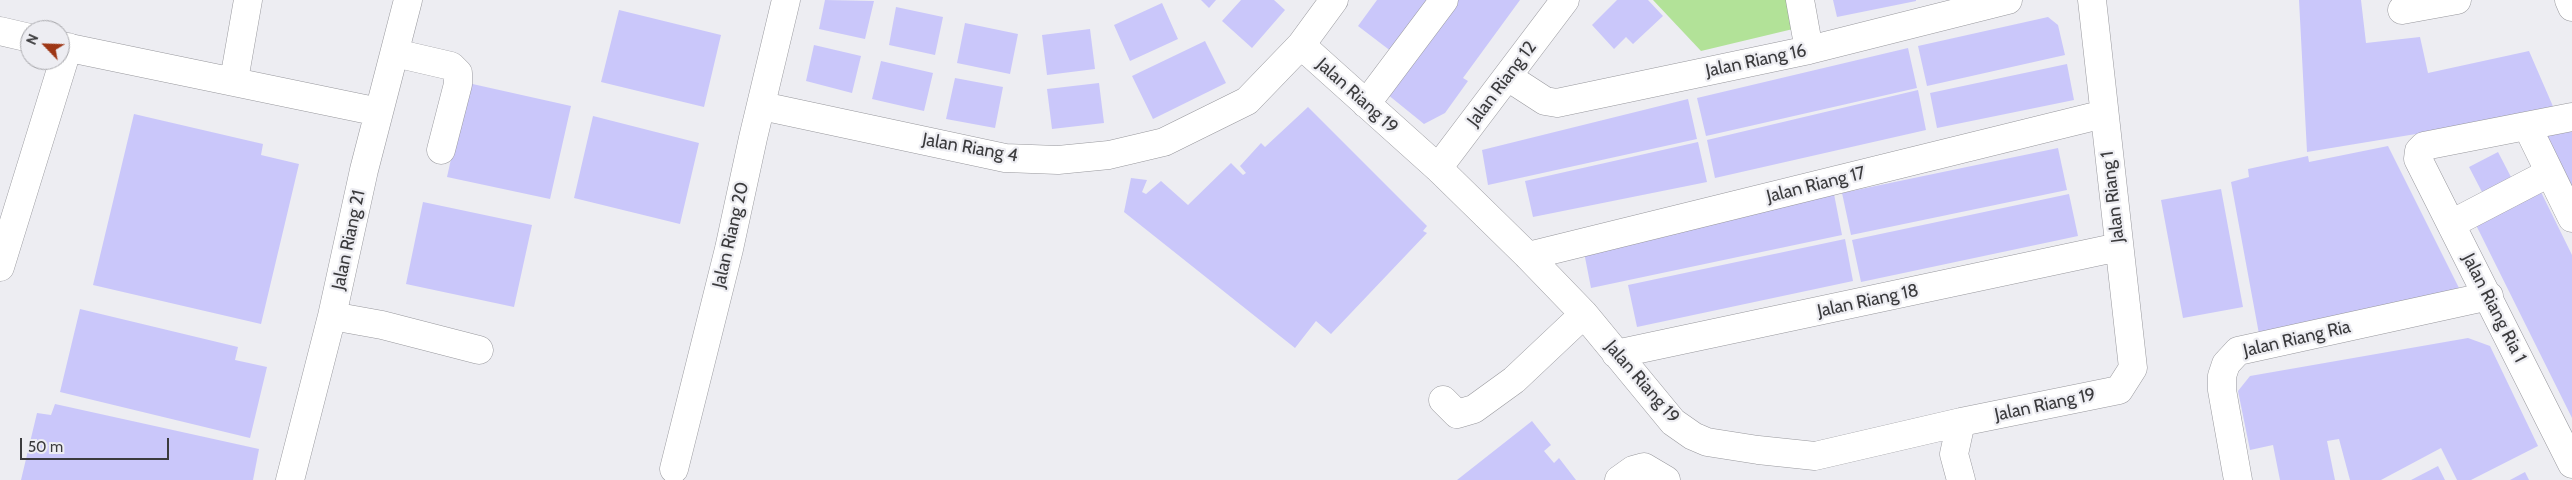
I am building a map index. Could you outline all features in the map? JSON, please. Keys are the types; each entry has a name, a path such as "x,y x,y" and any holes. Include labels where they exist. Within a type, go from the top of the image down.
{"street":[{"path":"234,80 248,0"},
{"name":"Jalan Riang 21","path":"290,480 332,316 378,112 408,0"},
{"name":"Jalan Riang 20","path":"674,469 786,0"},
{"name":"Jalan Riang 4","path":"762,106 1006,158 1058,160 1109,155 1164,142 1247,101 1301,46 1334,0"},
{"path":"1366,104 1444,0"},
{"name":"Jalan Riang 12","path":"1438,168 1565,0"},
{"path":"1800,0 1809,50"},
{"name":"Jalan Riang 16","path":"1508,77 1545,101 1557,104 1809,50 2008,0"},
{"name":"Jalan Riang 1","path":"2092,0 2133,368 2119,390"},
{"path":"2402,10 2457,0"},
{"path":"2569,0 2572,7"},
{"path":"0,31 20,36"},
{"name":"Jalan Riang 19","path":"1301,46 1438,168 1528,256 1584,314 1673,422 1693,436 1707,442 1815,456 1903,437 1960,422 2119,390"},
{"path":"70,47 234,80 378,112"},
{"path":"395,53 451,66 458,73 458,84 441,150"},
{"path":"0,267 57,70"},
{"name":"Jalan Riang 17","path":"1528,256 2104,114"},
{"path":"2572,117 2527,126 2572,218"},
{"name":"Jalan Riang Ria 1","path":"2527,126 2424,146 2419,151 2418,159 2489,296 2572,464"},
{"path":"2451,224 2549,173"},
{"name":"Jalan Riang 18","path":"1616,354 2119,247"},
{"name":"Jalan Riang Ria","path":"2238,480 2222,390 2222,376 2226,364 2238,351 2489,296"},
{"path":"1443,400 1457,414 1474,408 1514,380 1584,314"},
{"path":"332,316 382,325 479,350"},
{"path":"1960,422 1954,454 1961,480"},
{"path":"1903,437 1930,435 1954,454"},
{"path":"1619,480 1633,470 1644,467 1666,480"}],"green space":[{"path":"1653,0 1786,0 1793,29 1701,51"}],"building":[{"path":"825,0 874,1 865,39 819,29"},
{"path":"1201,0 1216,0 1209,8"},
{"path":"1241,0 1274,0 1285,10 1252,48 1222,21"},
{"path":"1377,0 1436,0 1396,55 1358,26"},
{"path":"1455,0 1520,0 1463,78 1468,81 1445,113 1424,124 1387,94"},
{"path":"1617,0 1648,0 1663,16 1633,44 1626,37 1614,49 1592,25"},
{"path":"1833,0 1916,0 1916,1 1837,17"},
{"path":"2299,0 2361,0 2366,43 2420,37 2428,73 2529,51 2555,111 2307,152"},
{"path":"1162,3 1178,39 1130,61 1114,25"},
{"path":"896,7 943,17 935,55 889,45"},
{"path":"619,10 721,35 704,107 601,82"},
{"path":"2048,17 2058,25 2065,55 1927,86 1918,46"},
{"path":"965,23 1018,34 1010,74 957,63"},
{"path":"1090,29 1095,69 1047,75 1042,35"},
{"path":"1205,41 1226,83 1153,119 1132,76"},
{"path":"814,45 861,56 852,93 806,81"},
{"path":"1908,48 1917,88 1706,136 1697,98"},
{"path":"881,61 933,73 924,111 872,99"},
{"path":"2067,64 2074,100 1937,128 1930,93"},
{"path":"955,78 1003,87 995,128 946,119"},
{"path":"468,83 571,106 550,199 447,177"},
{"path":"1099,83 1104,123 1052,129 1047,89"},
{"path":"1918,90 1926,130 1715,178 1707,140"},
{"path":"1688,99 1697,139 1488,185 1482,150"},
{"path":"1308,107 1427,226 1423,231 1427,233 1331,334 1316,321 1295,348 1124,212 1131,178 1147,180 1142,192 1146,194 1161,181 1188,205 1231,163 1243,175 1246,173 1240,166 1261,143 1265,147"},
{"path":"134,114 263,144 261,155 299,164 261,324 93,285"},
{"path":"593,116 699,143 680,224 574,198"},
{"path":"2572,129 2572,207 2535,135"},
{"path":"1698,142 1707,182 1533,217 1525,181"},
{"path":"2388,146 2459,288 2342,318 2259,334 2231,182 2249,177 2248,169 2308,156 2309,162"},
{"path":"2058,148 2067,190 1851,235 1842,193"},
{"path":"2498,152 2511,177 2482,192 2469,167"},
{"path":"2221,189 2243,307 2183,318 2161,200"},
{"path":"2541,192 2572,255 2572,418 2476,225"},
{"path":"1834,194 1842,235 1591,288 1583,247"},
{"path":"2069,194 2078,236 1861,282 1852,240"},
{"path":"423,202 532,225 514,307 406,284"},
{"path":"1845,239 1853,281 1637,327 1628,285"},
{"path":"80,309 238,347 235,360 267,367 250,438 60,392"},
{"path":"2468,338 2490,346 2538,446 2471,480 2457,480 2441,448 2381,480 2350,480 2339,439 2327,441 2335,480 2280,480 2273,445 2250,450 2238,391 2250,376"},
{"path":"55,404 259,449 253,480 21,480 37,413 51,415"},
{"path":"1532,421 1551,445 1544,451 1554,463 1559,458 1576,480 1457,480"},
{"path":"2438,466 2445,480 2411,480"},
{"path":"2525,472 2529,480 2510,480"}]}
